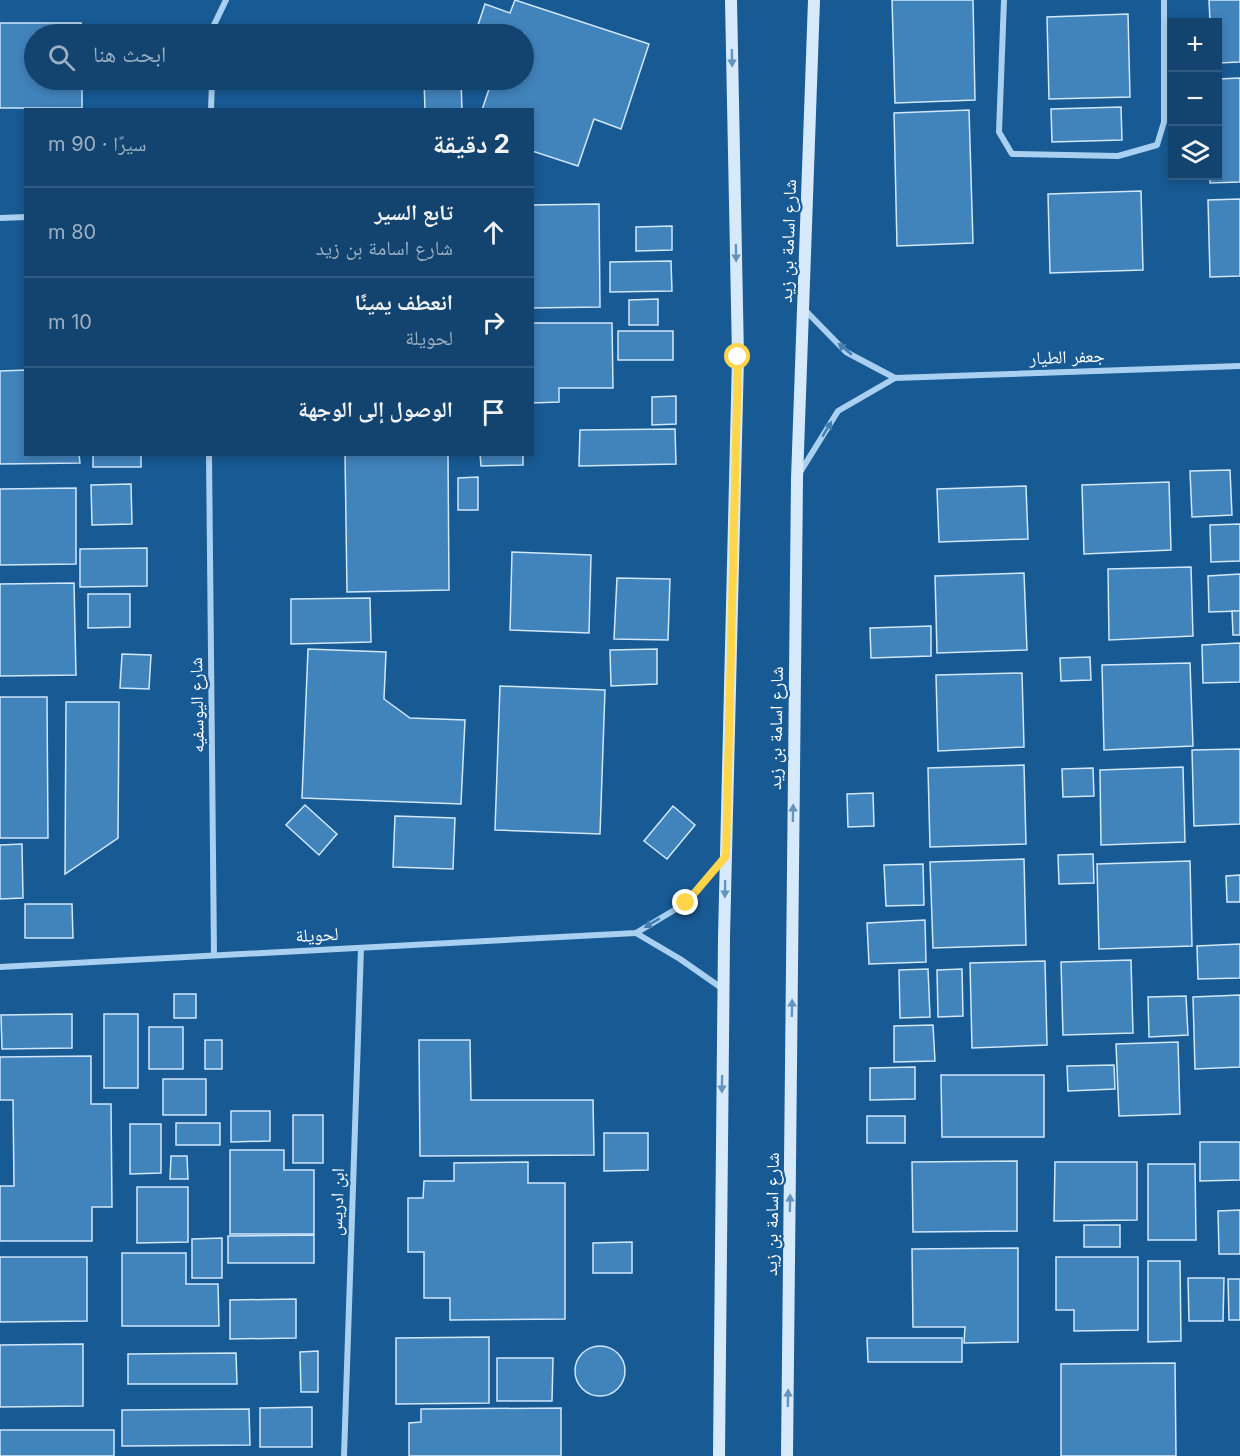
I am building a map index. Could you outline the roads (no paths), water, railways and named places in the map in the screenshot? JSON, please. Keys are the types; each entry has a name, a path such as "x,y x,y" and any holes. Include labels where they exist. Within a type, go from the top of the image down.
{"street":[{"path":"214,24 226,0"},
{"name":"شارع اسامة بن زيد","path":"787,1456 796,479 814,0"},
{"path":"1004,0 999,132 1012,154 1118,156 1156,145 1164,122 1164,0"},
{"path":"719,1456 723,989 738,357 730,3"},
{"path":"211,108 212,90"},
{"path":"0,218 24,217"},
{"name":"جعفر الطيار","path":"804,309 846,352 895,378"},
{"name":"جعفر الطيار","path":"796,479 838,411 895,378 1240,366"},
{"name":"شارع اليوسفيه","path":"209,456 214,956"},
{"name":"لحويلة","path":"0,967 636,933 686,903 726,856"},
{"path":"636,933 680,959 723,989"},
{"name":"ابن ادريس","path":"344,1456 361,948"}]}
